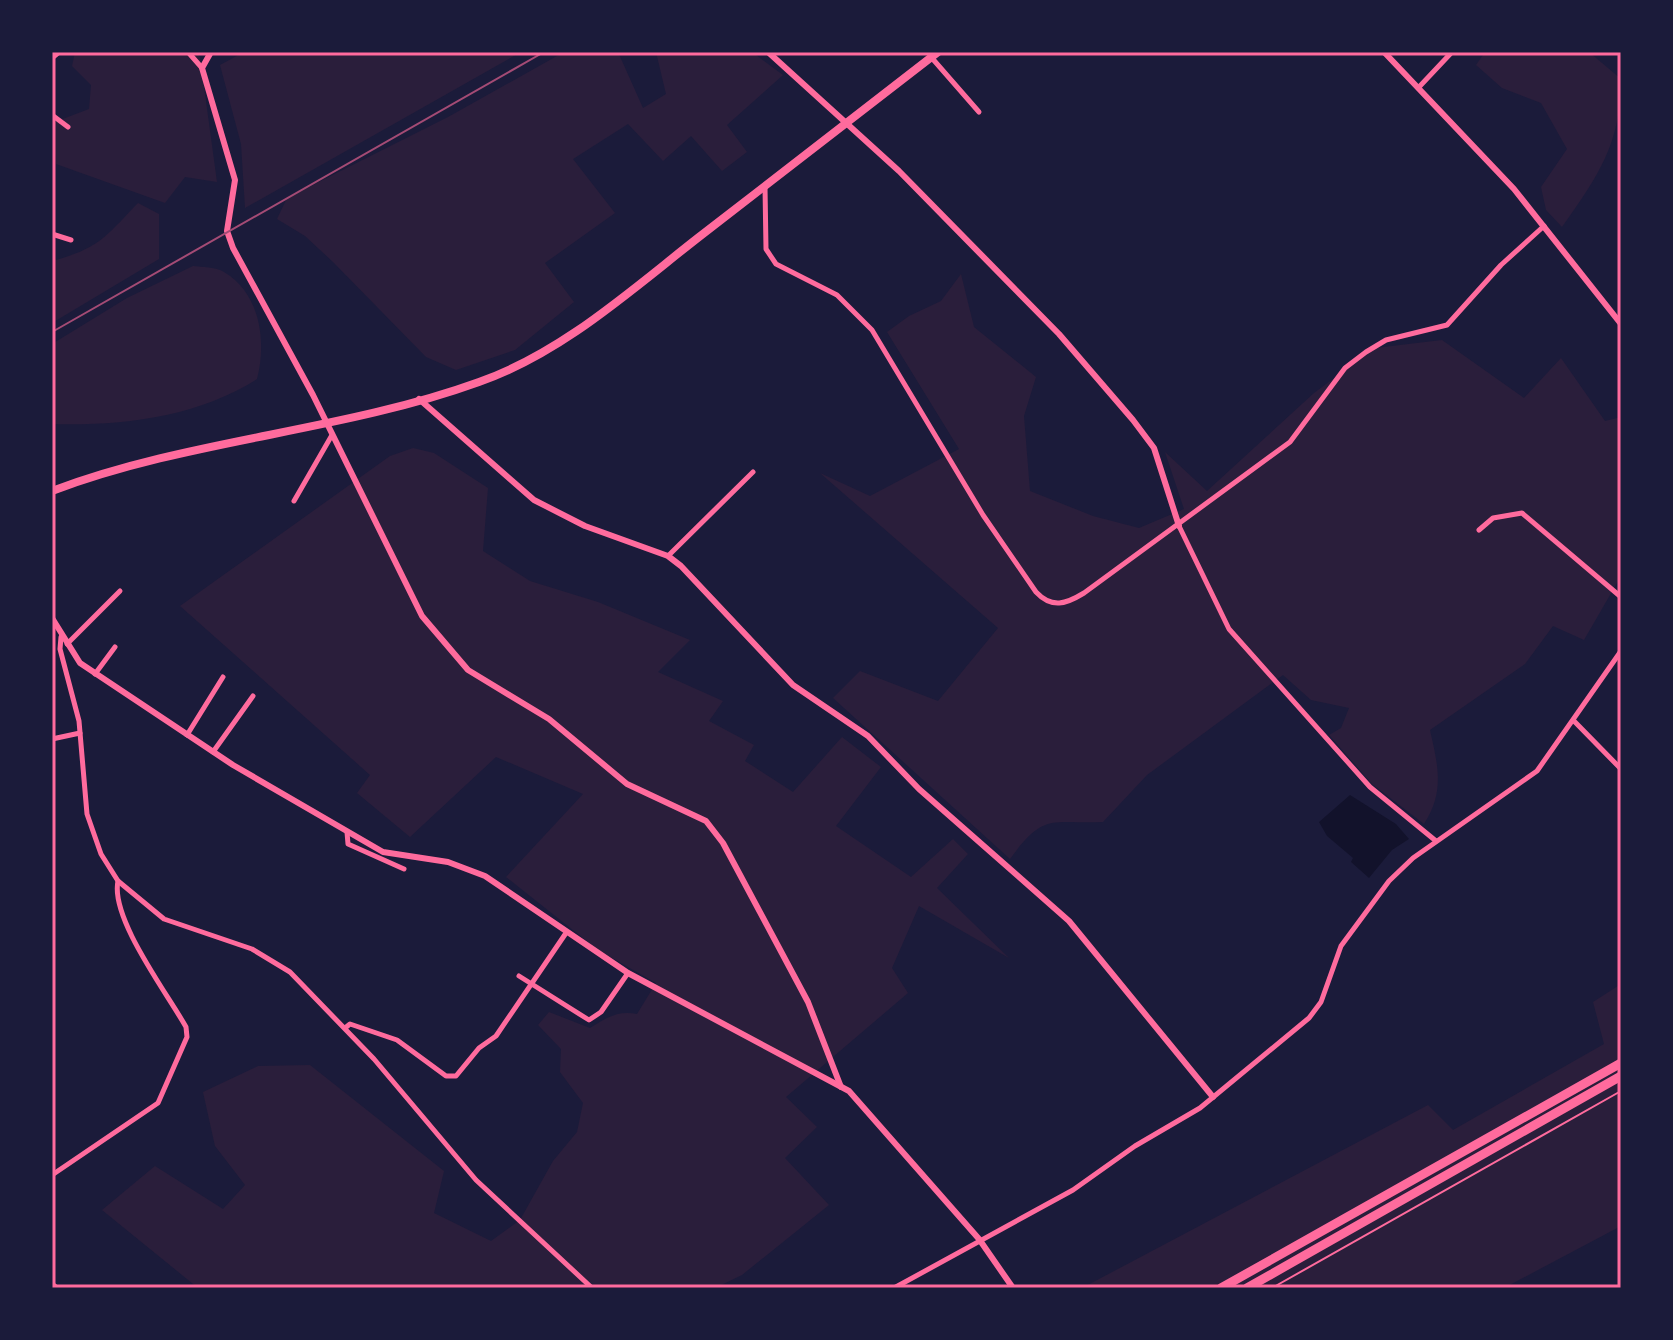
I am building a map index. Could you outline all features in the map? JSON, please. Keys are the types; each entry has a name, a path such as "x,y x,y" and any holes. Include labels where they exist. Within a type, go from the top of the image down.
{"highway":[{"path":"52,491 107,474 480,382 550,349 935,55"},
{"path":"1221,1288 1621,1063"},
{"path":"1247,1288 1621,1076"}],"street":[{"path":"52,58 59,52"},
{"path":"188,52 202,68 235,180 227,231 233,248 326,422 422,616 468,670 549,719 627,784 693,812 714,831 808,1002 841,1087"},
{"path":"202,68 211,52"},
{"path":"768,52 849,123 1059,334 1133,420 1154,448 1179,526 1229,629 1370,787 1436,841"},
{"path":"1385,52 1420,86 1544,226 1621,324"},
{"path":"1420,86 1452,52"},
{"path":"935,55 979,112"},
{"path":"52,115 68,127"},
{"path":"765,186 766,249 770,257 776,264 837,295 872,330 983,515 1042,598 1059,605 1071,601 1179,526 1290,442 1345,368 1386,340 1447,325 1462,313 1501,265 1544,226"},
{"path":"52,234 71,240"},
{"path":"419,399 534,500 585,526 668,556 793,685 868,736 919,789 1069,921 1213,1097"},
{"path":"294,501 332,435"},
{"path":"668,556 753,472"},
{"path":"1479,530 1493,518 1522,513 1621,597"},
{"path":"67,645 120,591"},
{"path":"52,618 67,645 95,674 213,752 347,832 383,852 448,862 485,876 508,888 566,933 628,973 841,1087 855,1097 979,1239 1013,1288"},
{"path":"61,637 80,733 87,814 101,854 118,881 164,919 252,949 300,981 345,1028 476,1180 592,1288"},
{"path":"95,674 115,647"},
{"path":"894,1288 1073,1190 1213,1097 1316,1011 1341,946 1389,881 1436,841 1526,781 1574,721 1621,651"},
{"path":"187,735 223,677"},
{"path":"213,752 253,696"},
{"path":"1574,721 1621,769"},
{"path":"52,739 80,733"},
{"path":"347,832 348,844 404,869"},
{"path":"52,1175 153,1109 175,1071 187,1037 186,1027 122,916 115,895 118,881"},
{"path":"345,1028 350,1024 390,1036 446,1076 456,1076 479,1048 496,1036 566,933"},
{"path":"519,976 589,1020 601,1012 628,973"},
{"path":"52,1284 57,1288"}],"path":[{"path":"1272,1288 1621,1091"}],"shaded area":[{"path":"75,52 195,52 200,57 217,182 185,177 165,203 56,164 52,123 89,109 91,85 72,66"},
{"path":"244,52 521,52 245,208 241,144 220,65"},
{"path":"564,52 618,52 643,108 666,94 656,52 752,52 783,75 727,125 747,152 722,171 691,136 663,161 628,124 573,159 615,213 545,263 574,302 515,350 456,370 426,357 305,236 277,219 287,198 448,117"},
{"path":"1485,52 1589,52 1621,79 1612,141 1596,175 1562,227 1546,210 1541,187 1567,149 1541,103 1502,88 1476,65"},
{"path":"138,203 159,214 159,259 52,323 52,254 56,260 93,245"},
{"path":"193,266 221,270 246,292 258,319 260,334 257,379 210,402 158,416 132,421 52,424 52,344 127,298"},
{"path":"961,274 974,327 1036,377 1024,416 1030,491 1093,516 1139,528 1184,509 1165,452 1207,491 1314,393 1375,348 1442,340 1524,398 1561,358 1605,421 1621,417 1621,576 1584,640 1553,626 1525,664 1430,730 1438,778 1435,800 1424,824 1372,784 1329,735 1341,728 1349,708 1311,700 1283,675 1147,775 1103,822 1059,822 1040,827 1010,859 833,698 860,671 938,701 998,628 820,473 870,496 959,449 887,332 909,316 941,301"},
{"path":"413,448 434,453 488,488 483,551 530,581 598,602 690,640 658,672 723,701 709,721 754,745 745,761 793,792 842,737 881,767 836,826 911,877 953,839 968,854 937,888 1009,958 919,906 892,968 908,993 786,1097 817,1127 785,1158 829,1205 742,1275 715,1288 198,1288 102,1210 155,1166 223,1209 245,1185 215,1146 203,1092 258,1066 310,1065 444,1171 434,1213 491,1241 520,1220 553,1161 577,1132 583,1103 560,1072 561,1049 538,1025 549,1012 590,1028 618,1014 637,1014 656,983 598,950 506,877 583,794 496,757 410,837 357,793 370,775 180,606 390,456"},
{"path":"1350,795 1396,824 1409,839 1392,850 1369,878 1351,862 1353,858 1327,836 1319,822"},
{"path":"1621,984 1621,1226 1504,1288 1082,1288 1428,1105 1453,1130 1604,1044 1593,1002"}],"railway":[{"path":"52,332 544,52"}]}
